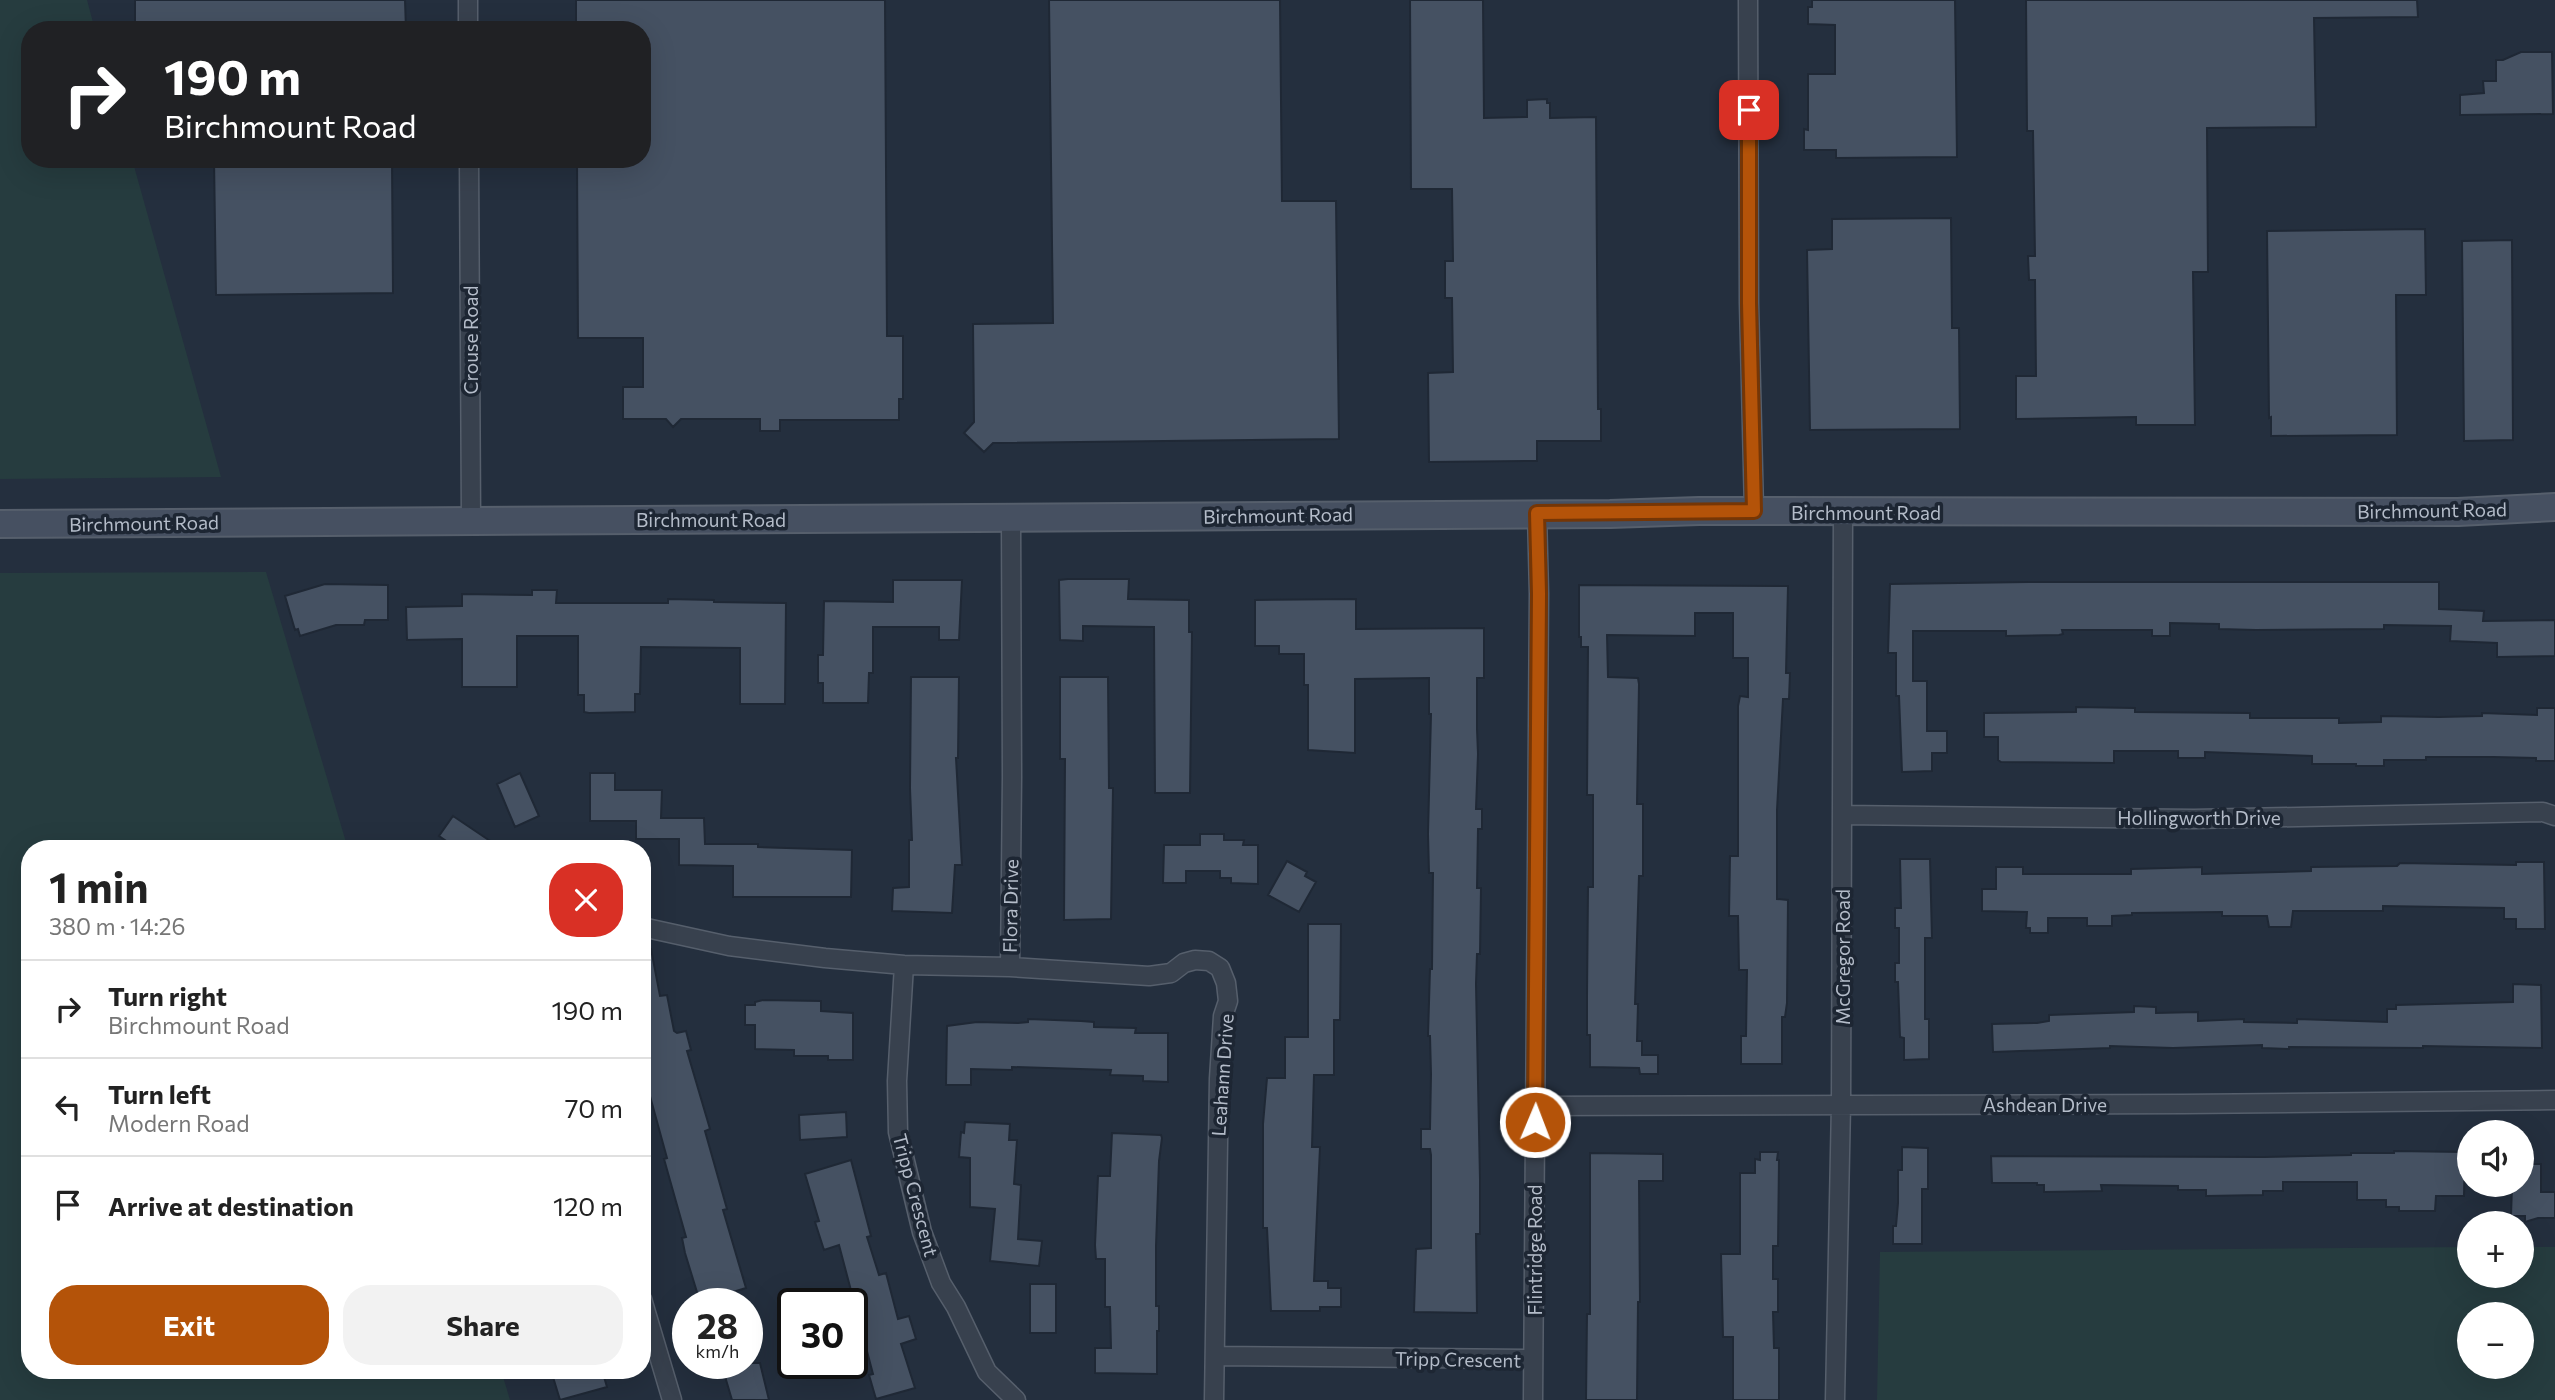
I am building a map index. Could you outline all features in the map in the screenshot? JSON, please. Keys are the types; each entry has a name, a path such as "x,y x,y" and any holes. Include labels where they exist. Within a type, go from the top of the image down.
{"main road":[{"name":"Birchmount Road","path":"0,524 1754,511 2458,512 2555,507"}],"street":[{"path":"468,0 468,21"},
{"path":"1748,0 1749,303 1754,511"},
{"name":"Crouse Road","path":"468,168 471,520"},
{"name":"Flintridge Road","path":"1533,1400 1539,594 1537,513"},
{"name":"McGregor Road","path":"1835,1400 1843,815 1843,513"},
{"name":"Flora Drive","path":"651,929 729,946 825,958 904,965 1010,967 1011,517"},
{"name":"Hollingworth Drive","path":"1843,815 2194,819 2543,812 2555,816"},
{"name":"Leahann Drive","path":"1010,967 1149,976 1171,973 1184,963 1195,960 1209,961 1220,968 1226,983 1228,1001 1223,1016 1219,1079 1214,1400"},
{"name":"Tripp Crescent","path":"904,965 897,1081 898,1132 922,1232 941,1283 956,1307 987,1373 1016,1400"},
{"name":"Ashdean Drive","path":"1535,1106 2555,1100"},
{"path":"651,1329 672,1400"},
{"name":"Tripp Crescent","path":"1216,1356 1533,1359"}],"green space":[{"path":"0,0 87,0 93,21 21,21 21,168 135,168 221,477 0,479"},
{"path":"266,572 345,840 21,840 21,1379 504,1379 510,1400 0,1400 0,573"},
{"path":"2457,1247 2457,1288 2534,1288 2534,1247 2555,1247 2555,1400 1877,1400 1880,1252"}],"building":[{"path":"135,0 405,0 406,21 135,21"},
{"path":"576,0 885,0 887,336 903,336 903,399 899,399 899,420 780,420 780,431 760,431 760,419 681,419 673,427 666,419 623,419 623,387 643,387 643,338 578,338 577,168 651,168 651,21 576,21"},
{"path":"1049,0 1280,0 1282,201 1336,201 1339,439 993,443 984,452 964,433 974,422 973,324 1053,323"},
{"path":"1410,0 1483,0 1484,118 1527,117 1527,100 1547,99 1547,103 1550,103 1550,118 1596,117 1598,409 1601,409 1601,441 1537,441 1537,461 1429,462 1428,373 1453,372 1452,298 1445,298 1445,261 1453,261 1452,189 1411,189"},
{"path":"1812,0 1955,0 1957,157 1836,158 1836,150 1804,150 1804,129 1808,130 1808,74 1835,74 1835,25 1808,24 1808,7 1812,7"},
{"path":"2026,0 2417,0 2418,17 2314,18 2316,127 2207,128 2208,272 2193,272 2195,425 2136,425 2136,417 2016,419 2016,376 2036,376 2035,280 2029,280 2028,256 2035,256 2033,131 2027,131"},
{"path":"2521,52 2552,52 2553,114 2460,115 2460,95 2484,93 2483,81 2496,81 2496,60 2503,60"},
{"path":"214,168 392,168 393,293 216,295"},
{"path":"1951,218 1952,328 1959,328 1960,429 1810,430 1807,250 1832,249 1832,219"},
{"path":"2425,229 2426,295 2396,295 2397,435 2271,436 2267,231"},
{"path":"2512,240 2513,440 2464,441 2462,241"},
{"path":"1129,579 1128,599 1189,600 1189,632 1192,632 1190,793 1155,793 1154,627 1083,626 1083,641 1060,640 1059,580"},
{"path":"893,580 962,580 959,640 939,640 939,627 873,627 873,673 869,673 868,703 823,703 823,683 818,683 818,655 823,655 824,601 893,602"},
{"path":"2439,582 2439,609 2484,611 2483,621 2555,620 2555,656 2497,657 2497,643 2450,641 2451,626 2384,625 2384,629 2256,630 2219,629 2219,624 2170,623 2170,636 2152,636 2152,630 2062,630 2063,634 2059,635 2006,636 2006,631 1913,631 1913,681 1927,681 1927,731 1947,731 1947,753 1932,753 1932,771 1902,772 1899,696 1896,696 1896,653 1888,653 1890,584"},
{"path":"325,584 388,585 388,620 365,620 364,625 336,625 300,636 298,629 295,630 285,596"},
{"path":"1579,585 1788,586 1786,673 1790,673 1789,699 1783,699 1777,810 1777,899 1788,900 1787,1003 1785,1017 1782,1017 1782,1064 1741,1064 1741,1036 1746,1036 1747,970 1739,970 1738,916 1729,916 1730,856 1738,856 1738,706 1740,696 1748,697 1748,658 1733,658 1733,613 1695,613 1695,636 1607,635 1608,677 1638,678 1639,684 1637,804 1643,804 1643,876 1639,876 1635,1004 1638,1004 1637,1041 1642,1041 1642,1055 1658,1055 1658,1074 1640,1074 1639,1068 1590,1067 1590,1035 1587,1035 1588,887 1593,887 1593,795 1587,795 1588,647 1581,647 1579,637"},
{"path":"532,590 557,590 556,603 668,603 668,599 786,603 785,704 740,704 740,648 641,647 640,694 635,694 635,712 589,713 584,712 584,695 578,695 578,636 517,636 517,687 462,687 462,639 407,640 406,607 462,606 462,594 532,595"},
{"path":"1356,599 1356,629 1484,628 1484,678 1477,678 1476,809 1482,809 1482,829 1478,829 1477,888 1481,888 1480,954 1477,954 1476,984 1480,1179 1480,1234 1476,1234 1477,1313 1414,1312 1416,1249 1431,1248 1431,1155 1430,1149 1421,1149 1421,1129 1430,1129 1431,1074 1428,1036 1433,873 1429,873 1428,834 1431,714 1429,678 1355,679 1355,753 1308,750 1308,685 1304,685 1304,654 1279,654 1279,646 1255,646 1255,600"},
{"path":"911,677 959,677 956,758 962,865 955,865 952,913 892,911 893,888 909,887 909,840 912,840"},
{"path":"1060,677 1108,677 1109,788 1113,788 1111,919 1064,920 1065,759 1060,759"},
{"path":"2076,707 2135,708 2135,712 2250,713 2250,718 2339,718 2339,723 2381,722 2381,716 2482,716 2482,713 2537,715 2537,708 2555,708 2555,761 2536,761 2536,758 2426,757 2426,760 2384,760 2384,766 2356,766 2312,764 2312,756 2205,752 2205,758 2178,758 2178,751 2114,751 2114,763 2001,762 1998,760 1998,737 1984,737 1984,713 2076,712"},
{"path":"520,773 539,816 515,827 497,784"},
{"path":"590,773 615,773 615,790 662,790 661,818 704,818 705,844 758,844 758,847 852,850 851,897 733,897 733,866 679,865 679,839 636,839 636,821 590,821"},
{"path":"453,816 489,840 445,840 439,836"},
{"path":"1200,834 1224,834 1224,840 1244,840 1243,845 1258,845 1258,884 1231,883 1231,878 1220,878 1220,871 1186,871 1186,883 1163,883 1164,845 1200,845"},
{"path":"1900,859 1930,859 1932,938 1925,938 1925,1019 1929,1019 1929,1059 1904,1060 1904,1038 1900,1037 1898,982 1895,982 1895,963 1899,963 1899,928 1895,928 1895,908 1901,908"},
{"path":"1287,861 1307,872 1305,876 1316,882 1299,912 1268,895"},
{"path":"2516,862 2544,862 2545,929 2516,929 2516,919 2504,919 2504,908 2383,906 2383,911 2293,911 2291,927 2269,927 2267,916 2222,916 2222,912 2132,913 2112,916 2112,926 2087,926 2087,918 2048,918 2048,933 2030,933 2030,928 2026,928 2027,912 1982,911 1982,889 1996,889 1996,867 2023,867 2023,874 2131,874 2131,869 2202,867 2202,874 2311,871 2311,867 2397,866 2400,863 2516,865"},
{"path":"1308,924 1341,924 1340,1020 1334,1020 1334,1075 1314,1075 1312,1147 1320,1147 1314,1281 1328,1281 1328,1288 1341,1288 1341,1307 1320,1307 1320,1311 1271,1311 1267,1228 1263,1228 1263,1124 1267,1078 1285,1078 1285,1037 1308,1037"},
{"path":"651,949 660,996 667,995 674,1031 686,1031 691,1050 687,1051 710,1129 705,1131 727,1209 723,1210 746,1288 696,1288 682,1238 686,1237 664,1159 667,1158 651,1100"},
{"path":"2513,984 2541,985 2542,1048 2423,1046 2289,1049 2262,1048 2262,1045 2173,1048 2110,1046 1993,1052 1992,1024 2037,1023 2049,1021 2049,1015 2134,1012 2134,1006 2156,1007 2156,1013 2198,1012 2198,1021 2244,1019 2244,1022 2297,1023 2297,1019 2387,1022 2387,1009 2396,1009 2396,1005 2513,1002"},
{"path":"821,1001 821,1011 853,1013 853,1060 828,1060 828,1056 794,1056 794,1050 755,1049 755,1025 745,1025 745,1005 755,1005 755,1002"},
{"path":"1028,1019 1094,1022 1094,1027 1136,1028 1135,1033 1168,1033 1168,1082 1143,1081 1143,1076 1110,1075 1111,1070 1012,1067 1012,1070 971,1069 971,1085 946,1085 947,1026 977,1022 1018,1023 1028,1022"},
{"path":"846,1112 847,1137 800,1140 799,1115"},
{"path":"965,1122 1010,1124 1009,1140 1017,1140 1014,1184 1021,1185 1018,1239 1042,1241 1039,1266 990,1261 995,1209 970,1207 970,1158 959,1157 961,1132 964,1133"},
{"path":"1112,1133 1161,1135 1162,1138 1156,1246 1156,1306 1159,1306 1157,1374 1095,1373 1095,1348 1111,1348 1110,1307 1105,1307 1105,1259 1096,1259 1095,1245 1098,1176 1110,1176"},
{"path":"1902,1147 1928,1148 1928,1189 1922,1189 1922,1244 1893,1244 1893,1226 1896,1226 1898,1203 1898,1170 1902,1170"},
{"path":"1760,1152 1778,1152 1779,1160 1778,1246 1773,1246 1773,1279 1778,1279 1778,1312 1773,1312 1774,1348 1779,1348 1779,1400 1733,1400 1733,1337 1723,1337 1721,1254 1740,1254 1740,1173 1755,1173 1755,1159 1760,1160"},
{"path":"2457,1152 2457,1196 2436,1196 2435,1211 2399,1211 2399,1207 2386,1207 2386,1200 2357,1200 2357,1182 2283,1182 2283,1191 2263,1191 2263,1195 2206,1196 2206,1190 2178,1190 2178,1186 2101,1185 2102,1191 2044,1192 2044,1185 2037,1183 1992,1183 1991,1156 2264,1157"},
{"path":"1590,1153 1663,1154 1663,1181 1639,1181 1640,1302 1637,1400 1586,1400 1587,1314 1590,1314"},
{"path":"851,1160 871,1236 867,1237 879,1275 886,1273 898,1319 909,1316 916,1339 901,1344 915,1388 876,1399 869,1375 873,1374 868,1355 868,1288 850,1288 839,1245 824,1250 815,1222 819,1221 805,1174"},
{"path":"2534,1164 2541,1164 2541,1192 2555,1192 2555,1218 2534,1219 2534,1211 2511,1211 2512,1197 2534,1197"},
{"path":"1030,1284 1056,1284 1056,1333 1030,1333"},
{"path":"763,1375 769,1400 732,1400 726,1379 763,1379"},
{"path":"554,1379 605,1379 607,1387 560,1400"}],"route":[{"path":"1535,1122 1539,594 1537,513 1754,511 1749,303 1749,110"}]}
